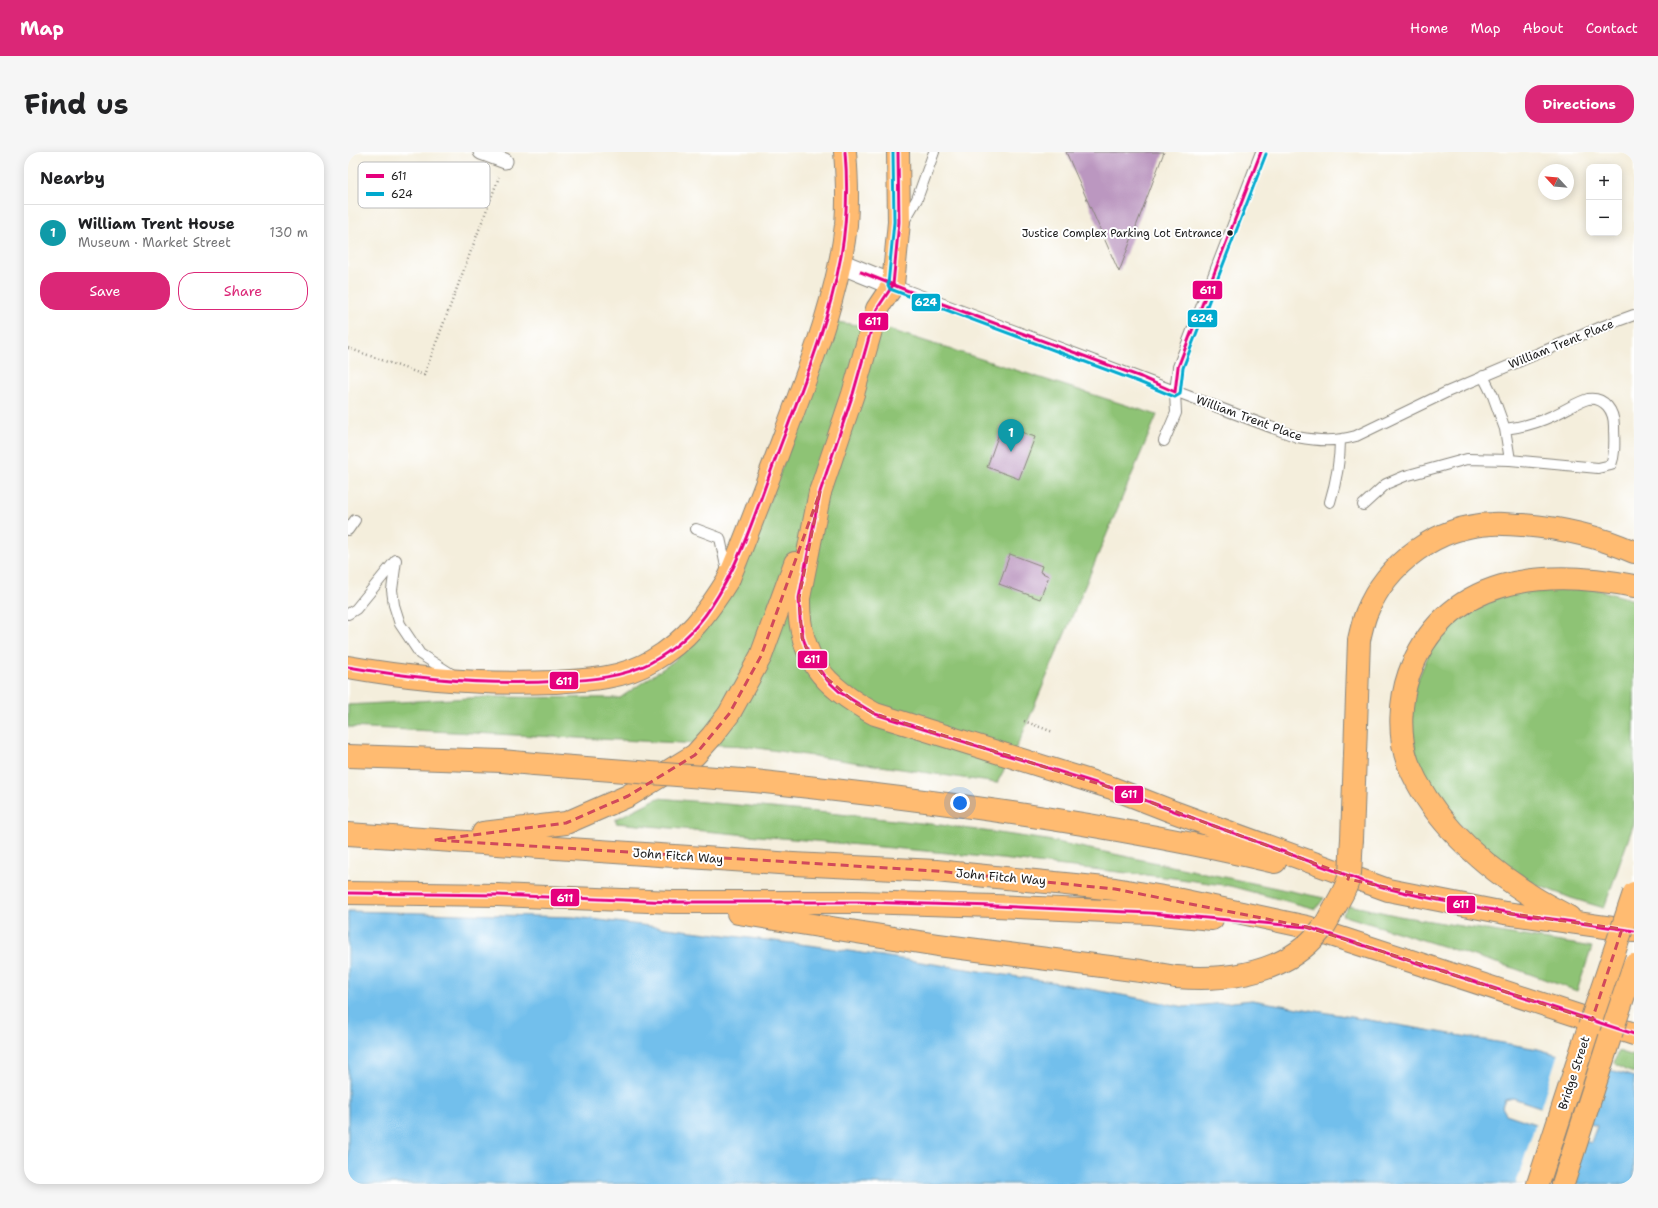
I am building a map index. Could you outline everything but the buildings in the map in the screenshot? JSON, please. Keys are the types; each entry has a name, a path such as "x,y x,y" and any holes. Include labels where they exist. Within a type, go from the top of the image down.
{"main road":[{"path":"348,667 378,672 460,681 510,684 593,680 615,676 636,669 668,651 685,637 709,609 729,578 744,544 816,350 833,291 846,225 848,183 845,152"},
{"path":"434,840 566,823 628,796 694,755 712,736 729,714 761,656 820,492 853,394 877,309 894,285 899,230 898,152"},
{"path":"820,492 799,598 799,615 802,638 812,660 824,676 857,704 875,714 1112,788 1170,811 1388,890 1505,913 1634,931"},
{"path":"673,902 938,945 1141,971 1176,977 1199,979 1247,974 1266,968 1290,958 1321,930 1339,901 1350,874 1359,640 1366,614 1379,590 1391,573 1406,558 1440,536 1466,527 1493,524 1547,527 1579,533 1618,545 1634,552"},
{"path":"1580,924 1528,894 1491,867 1466,845 1445,823 1425,796 1408,762 1403,742 1403,701 1407,680 1414,661 1427,638 1439,623 1454,610 1478,595 1498,587 1533,579 1567,578 1607,581 1634,586"},
{"path":"348,678 378,672"},
{"path":"348,756 502,761 755,781 888,795 1010,812 1202,845 1368,883"},
{"name":"John Fitch Way","path":"348,834 777,863 936,871 1114,889 1168,898 1307,927 1634,1034"},
{"path":"348,893 498,895 673,902 859,902 996,906 1150,913 1307,927"},
{"name":"Bridge Street","path":"1538,1184 1634,893"},
{"name":"Bridge Street","path":"1563,1184 1634,965"}],"street":[{"path":"481,152 505,161"},
{"name":"William Trent Place","path":"839,263 894,285"}],"lane":[{"path":"899,230 917,199 934,152"},
{"path":"1164,441 1176,413 1175,392 1178,368 1261,152"},
{"name":"William Trent Place","path":"894,285 1140,377 1175,392 1297,436 1318,441 1340,440 1356,436 1483,376 1601,327 1634,315"},
{"path":"1483,376 1493,396 1505,429 1510,460"},
{"path":"1363,505 1386,484 1405,476 1467,459 1510,460 1598,468 1611,465 1615,455 1614,416 1603,402 1588,399 1552,416 1524,426 1505,429"},
{"path":"1330,502 1340,458 1340,440"},
{"path":"348,530 355,520"},
{"path":"696,529 720,538 729,578"},
{"path":"348,614 356,609 396,560 392,590 394,605 400,624 420,654 460,681"}],"path":[{"path":"490,201 505,161"},
{"path":"348,348 424,375 487,208"},
{"path":"1024,722 1053,732"}],"highlighted area":[{"path":"820,492 799,598 802,638 812,660 824,676 857,704 875,714 1112,788 1349,876 1348,879 1505,913 1622,929 1592,1020 1307,927 1115,889 936,871 434,840 566,823 628,796 695,755 729,714 761,656"}],"green space":[{"path":"836,322 887,329 1157,415 1020,740 997,783 744,746 348,727 348,705 487,697 620,698 674,661 744,569"},
{"path":"1540,588 1595,589 1634,600 1634,823 1604,908 1571,898 1537,885 1507,867 1474,841 1441,804 1420,773 1412,735 1411,695 1433,644 1457,617 1498,595"},
{"path":"658,798 839,814 949,826 1047,840 1324,898 1316,909 1230,886 1173,878 947,853 616,823 616,819"},
{"path":"1349,905 1399,916 1592,947 1577,991 1516,969 1342,915"},
{"path":"1618,1051 1634,1056 1634,1073 1625,1070 1614,1063"}],"water":[{"path":"348,911 574,917 816,946 1058,983 1185,1007 1252,1000 1538,1049 1634,1077 1634,1184 348,1184","holes":["1513,1098 1597,1126 1591,1143 1506,1114 1502,1107 1505,1100"]}],"pier":[{"path":"1558,1053 1609,1067 1589,1126 1540,1109"},
{"path":"1536,1122 1585,1139 1571,1184 1516,1184"}],"transit line":[{"name":"611","path":"348,667 427,678 481,682 508,683 595,679 629,672 650,663 676,646 699,624 722,590 739,554 821,334 829,308 841,256 845,230 845,152"},
{"name":"624","path":"893,152 894,222 888,285 890,289 1139,382 1175,397 1180,394 1183,368 1266,154"},
{"name":"611","path":"898,152 899,222 893,285 877,309 853,394 820,492 799,598 803,638 809,654 828,681 841,693 875,714 1112,788 1368,883 1401,892 1467,905 1634,931"},
{"name":"611","path":"861,272 921,296 1141,377 1175,392 1178,367 1261,152"},
{"name":"611","path":"348,893 498,895 673,902 859,902 995,906 1150,913 1307,927 1634,1034"}],"place":[{"name":"Justice Complex Parking Lot Entrance","path":"1230,233"},
{"name":"William Trent House","path":"1011,452"}]}
